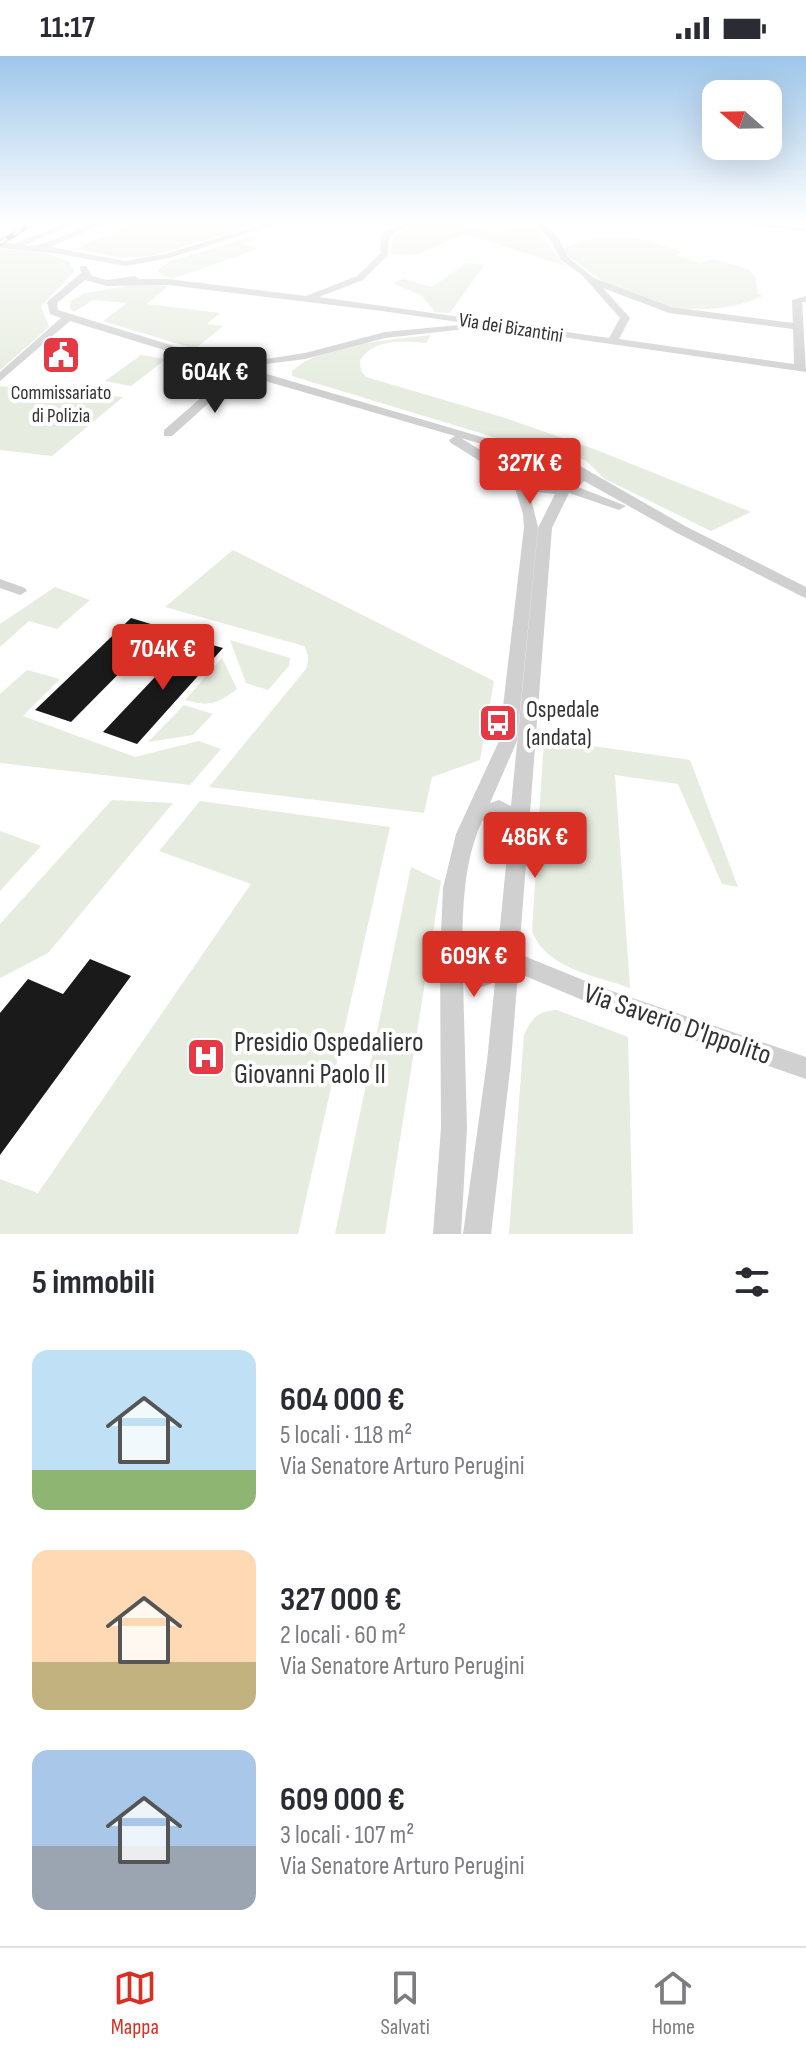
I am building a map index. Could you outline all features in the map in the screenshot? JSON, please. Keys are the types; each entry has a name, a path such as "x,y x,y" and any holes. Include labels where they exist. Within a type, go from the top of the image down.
{"street":[{"path":"82,277 52,302 53,312 448,437 484,455 518,480 538,489 598,498 680,529"},
{"path":"90,277 92,280 120,282"},
{"path":"65,317 61,310 69,297 133,277"},
{"name":"Via dei Bizantini","path":"156,277 168,282"},
{"path":"308,299 360,277"},
{"path":"587,277 625,318 625,323 608,342"},
{"path":"589,279 669,310 798,327"},
{"name":"Via dei Bizantini","path":"120,282 168,282 459,319 492,327"},
{"path":"225,366 305,356 385,335 492,327 573,342 608,342 803,368 797,300 806,299"},
{"path":"617,310 624,304 643,302"},
{"path":"0,378 65,317"},
{"path":"447,328 461,325 459,319"},
{"path":"283,384 283,372 287,366 305,356"},
{"path":"168,433 239,370"},
{"path":"283,384 568,463 578,472 680,529 806,593"},
{"path":"447,1234 454,1128 453,888 458,860 474,816 508,741 531,527 530,514 515,474 519,465 541,458"},
{"path":"477,1234 499,1061 516,832 545,528 547,518 563,495 578,481 578,472"},
{"path":"563,495 598,498"},
{"path":"0,583 20,591"},
{"path":"474,816 499,807 511,816 516,832"},
{"path":"451,956 461,968 482,977 507,963"},
{"name":"Via Saverio D'Ippolito","path":"507,963 806,1068"}],"shaded area":[{"path":"0,277 69,277 41,306 49,327 0,370"},
{"path":"446,277 476,277 450,313 435,312 422,296 393,283 403,279 432,287"},
{"path":"598,277 755,277 758,294 763,296 718,308 671,307 648,302"},
{"path":"134,285 168,286 147,304 220,313 207,324 223,326 195,349 103,321 127,303 93,300 74,312 70,308 71,301 85,293"},
{"path":"431,335 426,343 389,343 373,348 360,361 361,371 366,377 502,417 594,449 751,512 711,531 605,479 585,460 546,446 517,444 292,376 292,371 321,354 377,341"},
{"path":"141,355 166,359 131,386 105,381"},
{"path":"0,386 123,397 52,456 0,450"},
{"path":"541,463 563,467 570,478 549,486 527,480 524,469"},
{"path":"233,550 494,681 480,760 432,777 424,813 209,787 306,669 308,660 304,646 165,607"},
{"path":"55,587 90,600 57,629 29,621 0,647 0,624"},
{"path":"230,640 290,658 289,666 268,690 246,683"},
{"path":"222,658 237,689 213,703 185,700"},
{"path":"27,670 60,679 23,716 135,757 199,741 221,749 190,785 0,763 0,694"},
{"path":"184,705 213,714 193,735 148,742"},
{"path":"544,739 690,760 738,887 722,884 678,784 615,775 630,988 560,962 548,954 532,931"},
{"path":"112,800 173,803 48,953 0,978 0,924"},
{"path":"200,801 390,827 298,1234 0,1234 0,1179 38,1193 251,884 159,851"},
{"path":"0,831 41,846 0,891"},
{"path":"411,867 441,881 385,1234 335,1234"},
{"path":"557,1010 628,1037 633,1234 509,1234 524,1035 536,1016"}],"building":[{"path":"131,618 164,628 71,722 35,710"},
{"path":"191,639 223,648 137,744 103,732"},
{"path":"90,959 131,976 0,1155 0,1013 28,979 63,994"}],"place":[{"name":"Commissariato di Polizia","path":"61,355"},
{"name":"Ospedale (andata)","path":"498,723"},
{"name":"Presidio Ospedaliero Giovanni Paolo II","path":"206,1057"}]}
